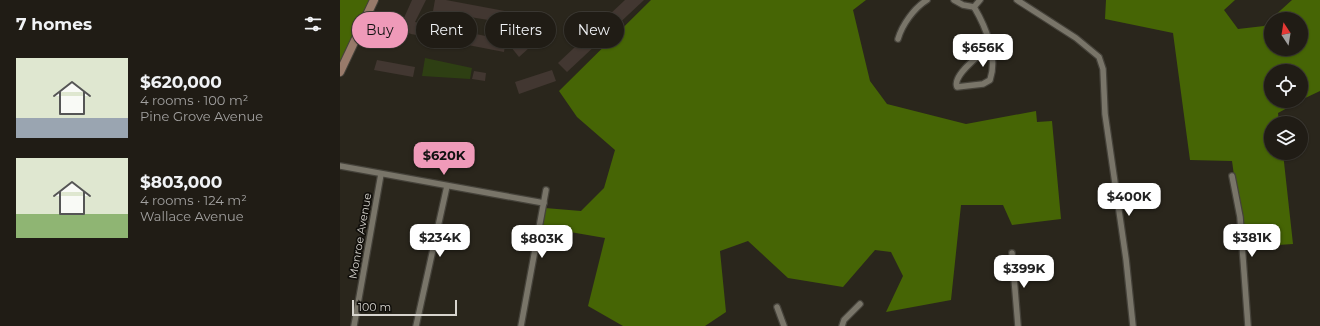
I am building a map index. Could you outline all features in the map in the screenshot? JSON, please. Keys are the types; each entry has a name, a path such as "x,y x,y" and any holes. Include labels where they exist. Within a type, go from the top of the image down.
{"street":[{"path":"340,72 374,0"},
{"path":"898,39 901,29 909,18 927,0"},
{"path":"954,0 963,5 974,7 982,20 989,38 990,46 992,72 990,80 983,84 957,87 957,78 963,70 990,46"},
{"path":"974,7 980,0"},
{"path":"1017,0 1076,38 1099,57 1103,69 1105,110 1126,259 1133,326"},
{"path":"340,166 544,203"},
{"name":"Monroe Avenue","path":"354,326 381,174"},
{"path":"1232,176 1240,218 1248,326"},
{"path":"416,326 447,186"},
{"path":"521,326 546,190"},
{"path":"1012,253 1018,326"},
{"path":"842,326 844,320 860,304"},
{"path":"777,307 784,326"}],"green space":[{"path":"340,0 372,0 366,12 352,12 352,41 340,66"},
{"path":"651,0 866,0 853,10 870,81 887,104 966,124 1036,111 1037,122 1052,121 1061,219 1012,225 1003,205 961,205 951,300 886,312 903,276 891,252 875,250 843,287 788,278 748,241 720,251 726,312 705,326 623,326 588,306 605,238 541,227 545,208 581,211 604,188 615,150 577,117 559,91 602,48 624,48 624,27"},
{"path":"1106,0 1235,0 1224,10 1238,29 1264,26 1264,56 1308,56 1308,12 1279,12 1292,0 1320,0 1320,91 1308,97 1308,64 1264,64 1264,108 1287,108 1278,113 1278,116 1264,116 1264,160 1284,160 1293,244 1244,247 1232,161 1190,160 1173,33 1105,19"},
{"path":"425,58 472,68 470,79 422,76"}],"building":[{"path":"412,0 426,0 420,12 416,12 416,35 408,33 408,12 407,12"},
{"path":"435,0 446,0 510,12 485,12 485,19 477,18 477,12 433,11"},
{"path":"625,0 644,0 624,19 624,12 612,12"},
{"path":"477,34 485,36 485,48 505,48 504,52 477,47"},
{"path":"512,48 529,48 519,57"},
{"path":"574,48 593,48 567,72 558,63"},
{"path":"377,60 415,67 413,77 374,70"},
{"path":"552,70 556,81 519,94 515,82"},
{"path":"474,71 486,73 485,81 472,79"}]}
